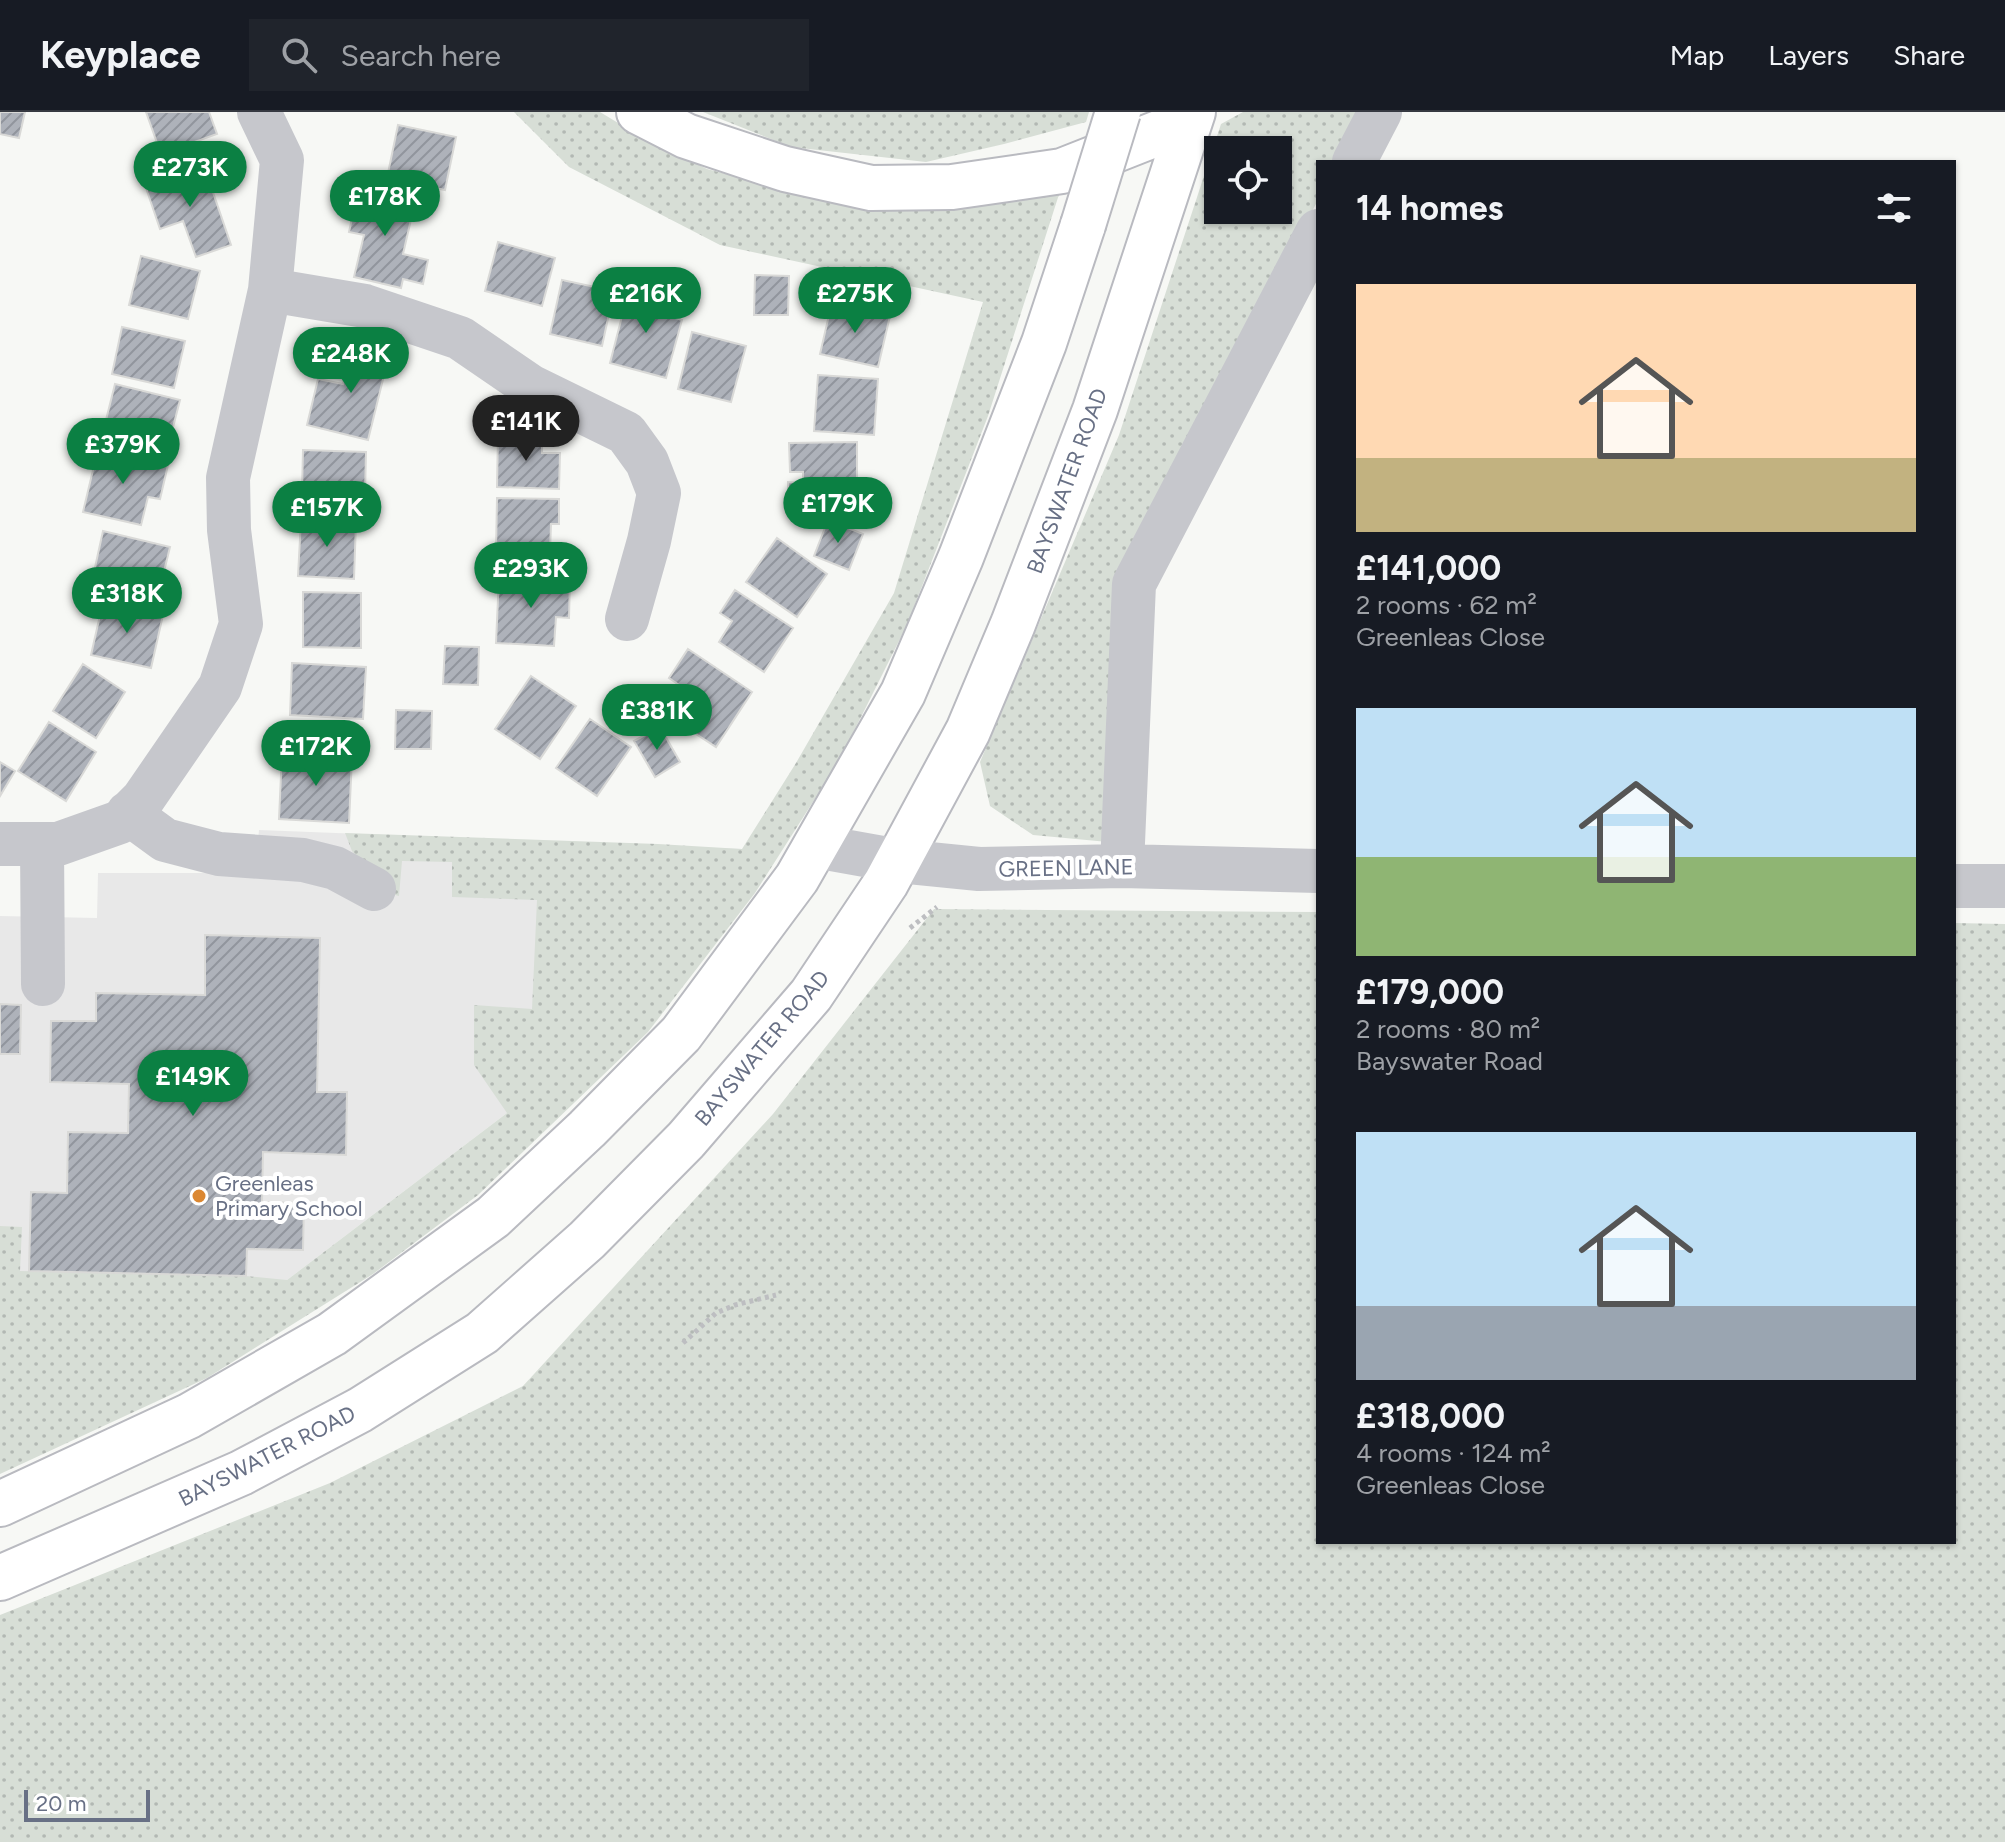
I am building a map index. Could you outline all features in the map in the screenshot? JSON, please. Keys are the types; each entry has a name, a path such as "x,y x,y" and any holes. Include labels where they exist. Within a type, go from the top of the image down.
{"main road":[{"path":"639,112 686,136 771,165 871,188 952,187 1062,171 1166,130 1192,112"},
{"path":"0,1504 189,1416 332,1334 493,1217 587,1129 681,1034 797,878 903,693 961,557 1044,343 1118,112"},
{"name":"BAYSWATER ROAD","path":"0,1578 241,1473 360,1410 482,1333 587,1240 686,1140 811,995 886,883 968,731 1013,624 1095,410 1192,112"}],"street":[{"path":"43,984 21,844 58,844 120,822 143,799 220,687 241,624 229,530 228,478 270,290 282,160 259,112"},
{"path":"1355,160 1380,112"},
{"path":"1122,866 1134,584 1316,235"},
{"path":"270,290 365,306 460,338 530,386 626,433 647,462 659,493 627,619"},
{"path":"128,813 165,840 219,854 303,860 335,868 374,889"},
{"name":"GREEN LANE","path":"815,846 899,861 979,869 1122,866 1316,871"},
{"path":"1956,886 2005,886"}],"path":[{"path":"683,1343 716,1313 776,1295"}],"shaded area":[{"path":"514,112 600,112 638,135 707,169 817,198 1062,185 988,416 907,625 839,761 755,893 648,1032 478,1195 373,1274 207,1378 0,1474 0,1226 22,1227 20,1271 246,1276 287,1280 507,1113 474,1065 474,1005 532,1009 537,900 452,897 452,862 402,861 399,896 388,893 352,851 345,833 742,849 796,763 894,593 983,302 720,245 569,167"},
{"path":"703,112 1089,112 1086,122 926,162 791,147"},
{"path":"1243,112 1364,112 1339,160 1316,160 1316,204 1122,577 1108,842 1033,835 990,806 980,762 1119,435 1204,176 1204,224 1292,224 1292,136 1217,136 1221,124"},
{"name":"Greenleas Primary School","path":"259,830 742,849 507,1113 287,1280 0,1440 0,916 97,918 98,873 255,873"},
{"path":"934,909 1316,912 1316,1544 1956,1544 1956,923 2005,924 2005,1842 0,1842 0,1615 330,1483 523,1386 773,1114"}],"building":[{"path":"0,112 25,112 19,138 0,134"},
{"path":"146,112 209,112 217,134 161,154"},
{"path":"398,125 456,137 445,190 387,178"},
{"path":"204,166 231,245 196,257 183,221 160,229 145,185"},
{"path":"359,187 416,198 403,254 428,260 423,284 403,279 401,288 354,277 364,235 349,232"},
{"path":"498,242 555,258 542,306 485,291"},
{"path":"141,256 200,271 188,319 129,305"},
{"path":"755,275 789,276 788,315 754,315"},
{"path":"562,280 614,291 602,346 550,334"},
{"path":"629,289 669,299 665,315 682,320 666,378 610,363"},
{"path":"832,302 890,316 878,367 820,354"},
{"path":"122,327 185,341 174,388 112,374"},
{"path":"692,332 746,346 731,402 678,389"},
{"path":"354,342 390,351 368,440 307,425 318,379 343,384"},
{"path":"818,375 878,379 874,435 814,431"},
{"path":"115,384 180,400 170,439 105,424"},
{"path":"498,433 542,434 542,453 560,453 559,489 497,487"},
{"path":"857,442 857,504 788,505 788,482 803,483 803,472 790,472 789,443"},
{"path":"98,449 168,465 160,499 148,497 141,525 83,512"},
{"path":"303,450 366,452 365,494 302,491"},
{"path":"497,498 559,499 559,524 551,524 550,552 496,551"},
{"path":"301,520 356,522 354,579 298,576"},
{"path":"828,520 863,534 849,570 814,556"},
{"path":"103,531 170,547 160,588 94,572"},
{"path":"777,538 827,574 797,617 746,582"},
{"path":"499,576 570,580 569,618 556,617 554,646 496,643"},
{"path":"735,590 793,628 764,672 719,642 732,621 720,613"},
{"path":"303,592 361,593 361,648 303,647"},
{"path":"103,602 163,615 151,668 91,655"},
{"path":"445,646 479,647 478,685 443,684"},
{"path":"688,649 752,692 716,747 661,711 679,685 669,678"},
{"path":"292,663 366,667 363,719 290,715"},
{"path":"83,664 125,692 96,738 53,711"},
{"path":"531,676 576,706 540,759 495,729"},
{"path":"396,710 432,711 431,749 395,749"},
{"path":"590,719 631,747 597,796 556,768"},
{"path":"49,722 96,752 66,801 18,771"},
{"path":"660,727 680,762 655,777 634,741"},
{"path":"282,753 352,757 349,823 279,819"},
{"path":"0,762 15,771 0,796"},
{"path":"205,935 320,938 317,1092 347,1092 346,1155 263,1152 262,1202 304,1203 303,1250 247,1249 246,1276 29,1271 31,1192 67,1193 68,1132 128,1133 129,1084 50,1082 51,1021 96,1021 96,993 205,995"},
{"path":"0,1004 21,1005 20,1054 0,1054"}],"place":[{"name":"Greenleas Primary School","path":"199,1196"}]}
